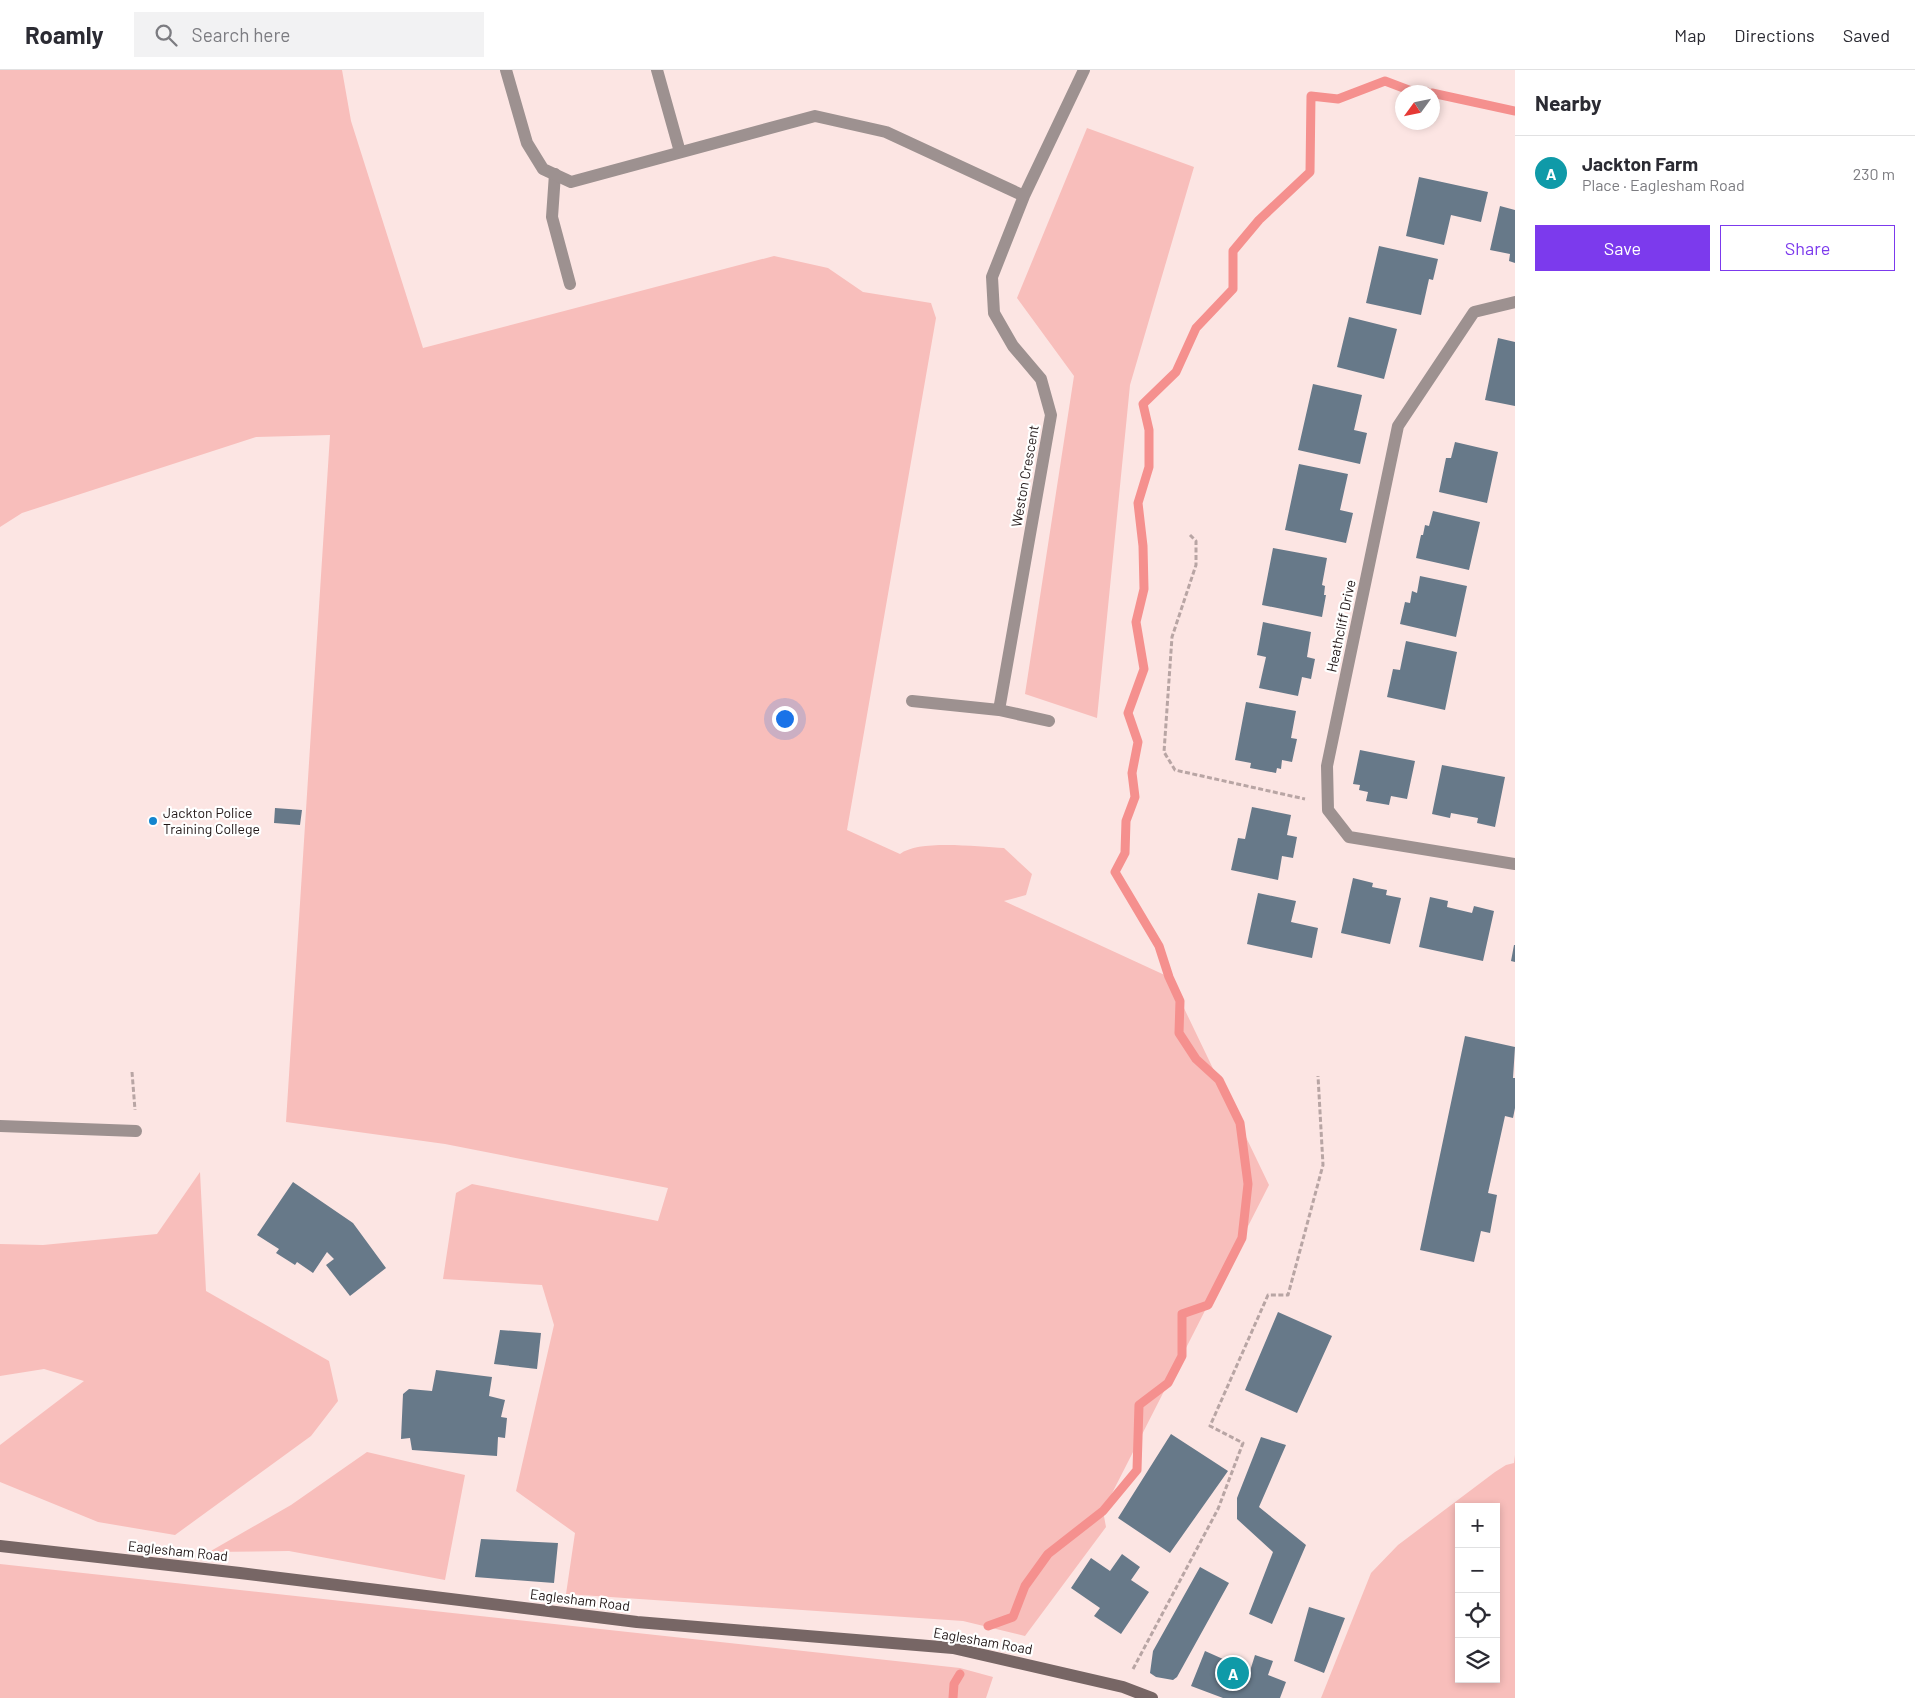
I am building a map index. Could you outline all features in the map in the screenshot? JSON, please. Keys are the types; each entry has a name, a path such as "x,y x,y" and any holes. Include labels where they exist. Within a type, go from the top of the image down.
{"main road":[{"name":"Eaglesham Road","path":"0,1546 250,1574 638,1622 953,1648 1122,1693 1152,1698"}],"street":[{"path":"506,70 527,143 543,169 571,182 815,116 886,132 1024,196"},
{"path":"656,70 680,152"},
{"name":"Weston Crescent","path":"999,710 1051,415 1041,379 1013,346 994,313 992,277 1024,196 1084,70"},
{"path":"555,174 552,217 570,284"},
{"name":"Heathcliff Drive","path":"1515,302 1474,312 1398,426 1327,766 1328,810 1349,837 1515,864"},
{"path":"912,701 999,710 1049,720"},
{"path":"0,1126 136,1131"}],"path":[{"path":"1190,535 1196,541 1196,565 1172,636 1164,752 1175,770 1290,796 1328,802"},
{"path":"132,1072 136,1131"},
{"path":"1122,1693 1218,1509 1243,1443 1210,1426 1268,1295 1288,1295 1323,1165 1318,1076"}],"shaded area":[{"path":"0,70 342,70 351,121 423,348 774,256 828,268 863,292 931,303 936,318 847,830 900,854 909,849 935,845 1004,848 1032,874 1026,895 1004,901 1169,977 1269,1185 1103,1511 1106,1527 1025,1636 963,1621 566,1594 575,1533 516,1491 554,1325 542,1285 443,1279 456,1193 472,1184 658,1221 668,1188 445,1144 286,1122 330,435 256,437 22,513 0,527"},
{"path":"1087,128 1194,167 1130,385 1097,718 1025,694 1074,376 1017,298"},
{"path":"200,1172 206,1291 329,1361 338,1401 311,1436 175,1535 98,1522 0,1482 0,1445 84,1381 44,1369 0,1376 0,1244 43,1245 157,1234"},
{"path":"367,1452 465,1475 445,1580 289,1551 209,1552 291,1505"},
{"path":"1515,1455 1515,1698 1321,1698 1371,1573 1398,1545 1506,1465 1514,1463"},
{"path":"0,1564 960,1668 993,1677 986,1698 0,1698"}],"building":[{"path":"1419,177 1488,192 1481,222 1451,215 1444,245 1406,236"},
{"path":"1500,206 1515,210 1515,263 1509,261 1510,254 1490,250"},
{"path":"1379,246 1438,259 1433,280 1429,279 1421,315 1366,303"},
{"path":"1349,317 1397,329 1384,379 1337,367"},
{"path":"1498,338 1515,342 1515,406 1485,400"},
{"path":"1313,384 1362,395 1354,430 1367,433 1360,464 1298,450"},
{"path":"1455,442 1498,452 1487,503 1439,492 1446,458 1451,458"},
{"path":"1299,464 1348,474 1340,510 1353,513 1346,543 1285,530"},
{"path":"1433,511 1480,522 1469,570 1416,558 1421,535 1423,535 1425,525 1429,526"},
{"path":"1273,548 1327,558 1322,585 1325,586 1324,595 1326,595 1322,617 1262,605"},
{"path":"1420,576 1467,586 1456,637 1400,624 1405,602 1410,603 1412,591 1417,593"},
{"path":"1263,622 1311,632 1307,657 1315,659 1311,679 1302,677 1298,696 1259,688 1266,657 1257,655"},
{"path":"1406,641 1457,652 1445,710 1387,697 1393,669 1400,670"},
{"path":"1246,702 1296,711 1291,738 1297,739 1292,762 1282,760 1281,769 1277,768 1276,773 1250,768 1251,763 1235,760"},
{"path":"1360,750 1415,761 1407,799 1391,796 1389,805 1366,801 1368,792 1359,790 1360,785 1353,784"},
{"path":"1442,765 1505,777 1495,827 1477,823 1478,818 1451,813 1450,818 1432,814"},
{"path":"1252,807 1291,815 1287,835 1297,837 1293,858 1282,856 1278,880 1231,870 1238,838 1245,839"},
{"path":"275,808 302,810 300,825 274,823"},
{"path":"1353,878 1373,883 1372,887 1387,890 1386,895 1401,898 1390,944 1341,933"},
{"path":"1258,893 1296,901 1291,922 1318,928 1312,958 1247,944"},
{"path":"1430,897 1448,901 1447,907 1472,913 1474,906 1494,911 1483,961 1419,947"},
{"path":"1515,945 1515,962 1511,961"},
{"path":"1465,1036 1515,1047 1513,1078 1515,1078 1515,1108 1513,1118 1505,1116 1488,1193 1497,1195 1490,1233 1481,1231 1474,1262 1420,1250"},
{"path":"293,1182 353,1223 386,1268 350,1296 326,1265 334,1259 327,1252 313,1273 297,1262 295,1265 276,1253 279,1249 257,1235"},
{"path":"1278,1312 1332,1336 1297,1413 1245,1390"},
{"path":"500,1330 541,1333 537,1369 494,1364"},
{"path":"436,1370 492,1377 489,1396 505,1400 501,1417 507,1418 505,1438 498,1437 497,1456 412,1450 410,1438 401,1439 403,1394 409,1389 432,1391"},
{"path":"1171,1434 1228,1471 1170,1553 1118,1518"},
{"path":"1261,1437 1286,1445 1259,1507 1306,1545 1272,1624 1249,1614 1273,1552 1237,1519 1237,1498"},
{"path":"481,1539 558,1543 554,1583 475,1577"},
{"path":"1122,1554 1140,1567 1131,1580 1149,1592 1121,1634 1094,1616 1100,1608 1071,1588 1091,1558 1110,1571"},
{"path":"1200,1567 1229,1583 1177,1677 1173,1680 1156,1677 1150,1673 1153,1651"},
{"path":"1309,1607 1345,1618 1324,1673 1294,1661"},
{"path":"1205,1651 1250,1671 1255,1655 1273,1661 1268,1675 1286,1682 1280,1698 1223,1698 1191,1686"}],"waterway":[{"path":"988,1626 1013,1617 1025,1586 1048,1554 1103,1511 1137,1470 1139,1405 1168,1383 1182,1356 1182,1314 1208,1305 1242,1238 1248,1184 1240,1123 1219,1080 1196,1059 1179,1033 1180,1001 1169,977 1159,946 1115,872 1125,853 1126,821 1135,797 1132,773 1138,742 1128,713 1144,669 1136,622 1144,589 1143,546 1138,503 1149,467 1149,430 1143,404 1176,372 1196,328 1233,289 1233,251 1259,220 1310,172 1311,96 1338,99 1385,81 1396,85"},
{"path":"1440,95 1515,111"},
{"path":"953,1698 954,1684 960,1674"}],"place":[{"name":"Jackton Police Training College","path":"153,821"},
{"name":"Jackton Farm","path":"1233,1673"}]}
